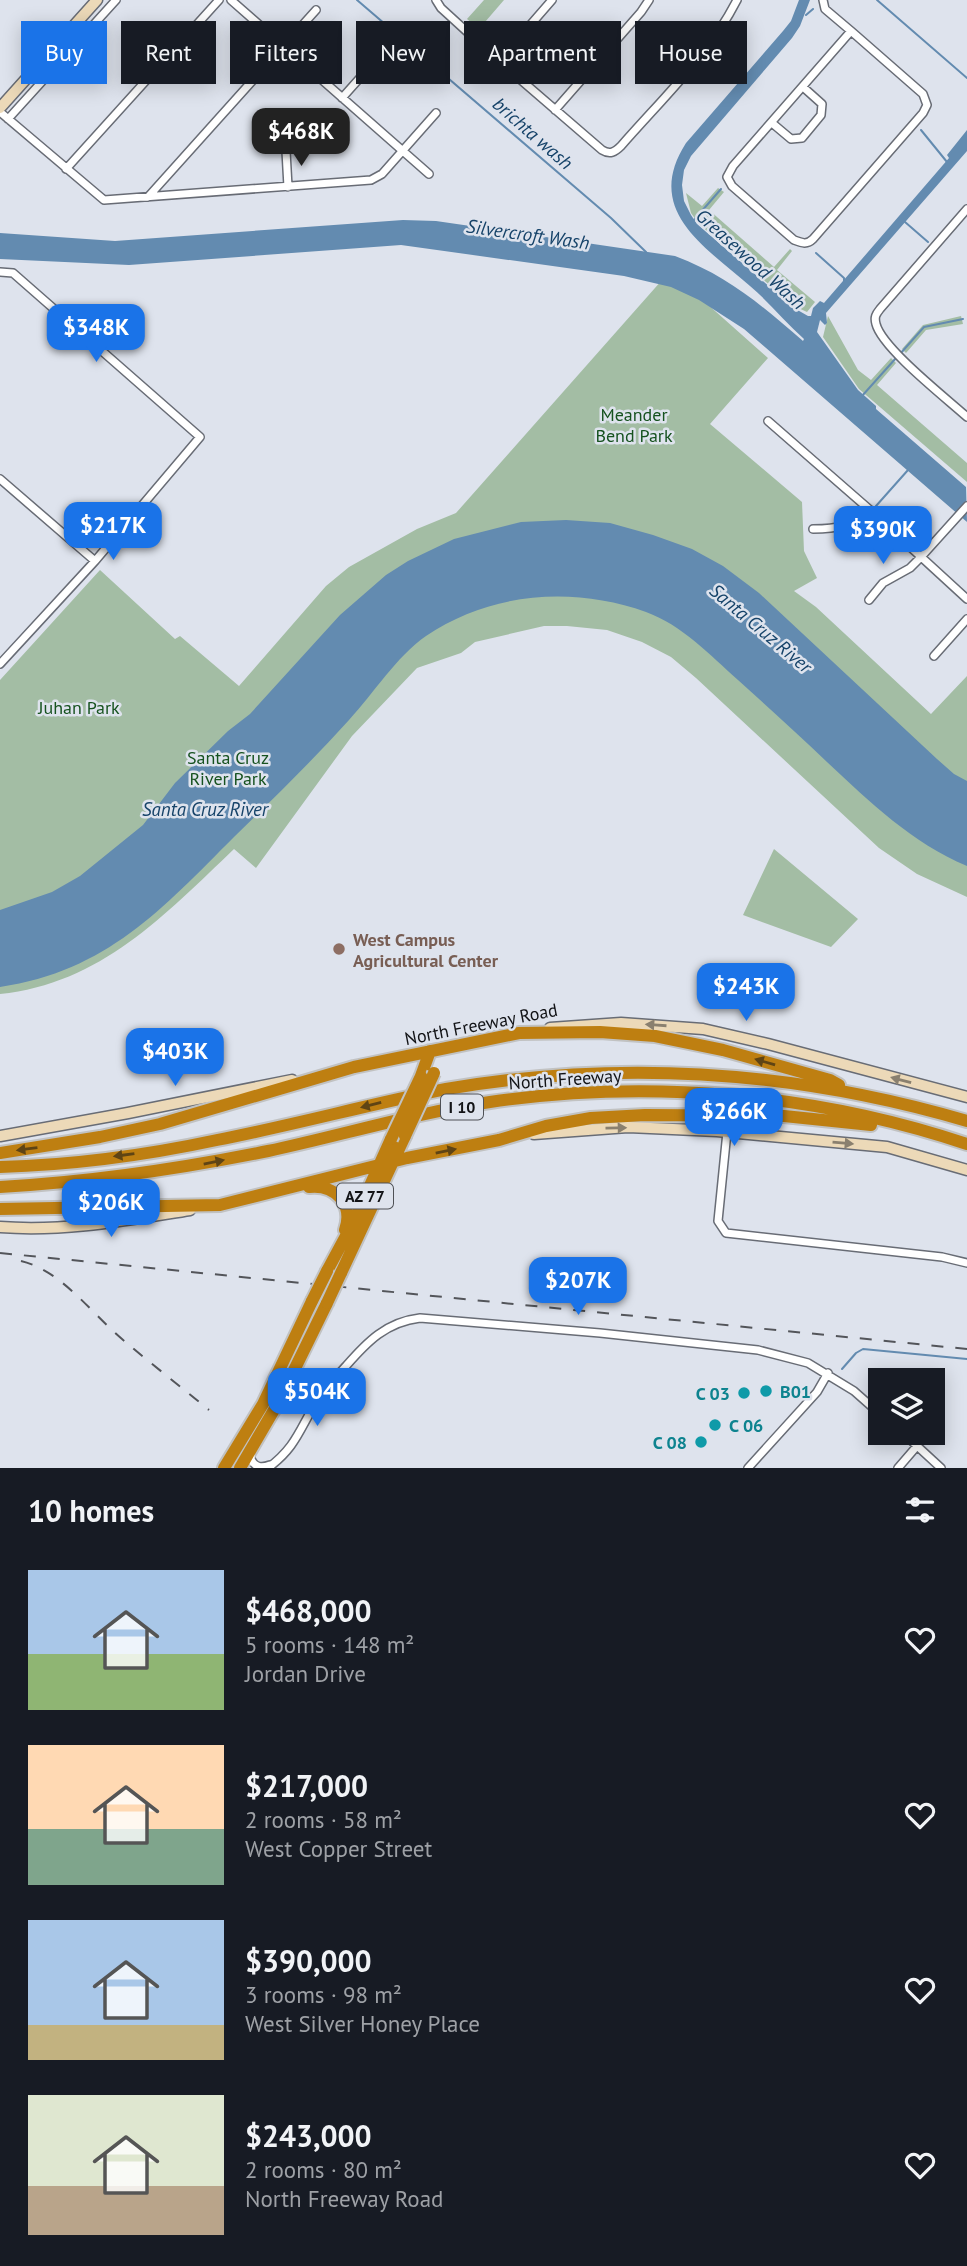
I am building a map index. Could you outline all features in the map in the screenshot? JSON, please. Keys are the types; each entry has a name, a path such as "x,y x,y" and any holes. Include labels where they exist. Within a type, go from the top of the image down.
{"highway":[{"path":"519,1033 607,1032 682,1040 830,1080 852,1093"},
{"name":"North Freeway Road","path":"354,1067 519,1033"},
{"path":"427,1074 430,1051"},
{"path":"0,1153 160,1124 354,1067"},
{"name":"North Freeway","path":"0,1167 105,1158 201,1143 436,1091 484,1082 560,1074 651,1072 741,1076 852,1093 967,1121"},
{"name":"AZ 77","path":"242,1467 284,1391 327,1303 405,1136 427,1074"},
{"name":"AZ 77","path":"225,1468 269,1393 336,1252 355,1219 391,1139 427,1074"},
{"name":"North Freeway","path":"0,1187 162,1171 272,1150 408,1116 492,1102 586,1094 663,1092 781,1101 826,1108 967,1144"},
{"path":"0,1209 220,1205 392,1162 591,1118 645,1115 784,1116 927,1132"},
{"path":"276,1191 319,1186 339,1195 346,1205 348,1219 336,1252"},
{"path":"225,1468 233,1464 242,1467"}],"main road":[{"path":"0,110 97,0"},
{"name":"North Freeway Road","path":"519,1033 564,1026 621,1023 703,1030 748,1039 967,1097"},
{"name":"North Freeway Road","path":"0,1136 128,1114 354,1067"},
{"path":"499,1140 599,1128 727,1132 887,1147 967,1170"},
{"path":"0,1227 47,1229 94,1226 220,1205"}],"street":[{"path":"8,119 116,0"},
{"path":"66,169 219,0"},
{"path":"230,0 254,21"},
{"path":"435,0 464,28"},
{"path":"534,21 552,0"},
{"path":"555,110 649,0"},
{"path":"525,84 603,150 612,154 691,67 725,23 737,0"},
{"path":"823,0 825,9 851,31 923,94 930,103 806,246 794,240 732,186 726,176 851,31"},
{"path":"306,21 316,10"},
{"path":"342,98 356,82"},
{"path":"148,197 250,84"},
{"path":"326,84 429,174"},
{"path":"772,123 791,139 802,138 821,115 822,104 803,87"},
{"path":"0,110 104,200 371,180 382,174 436,113"},
{"path":"286,151 288,187"},
{"path":"967,209 874,317 891,349 967,417"},
{"path":"0,272 13,273 200,437 95,561 0,664"},
{"path":"768,421 967,599"},
{"path":"0,479 95,561"},
{"path":"869,600 883,583 910,568 967,506"},
{"path":"813,529 848,525 870,510"},
{"path":"934,656 967,619"},
{"path":"727,1132 718,1221 726,1233 942,1257 967,1263"},
{"path":"256,1441 251,1455 253,1463 260,1467 271,1466 292,1446 319,1398 366,1344 387,1328 411,1319 426,1318 758,1350 808,1363 828,1373 868,1404"},
{"path":"748,1468 817,1392 828,1373"},
{"path":"898,1468 917,1446 941,1468"}],"green space":[{"path":"484,0 504,0 486,21 467,19"},
{"path":"718,188 724,192 709,210 774,267 790,249 792,251 777,270 815,302 807,312 794,306 699,224 691,213 686,193 702,206"},
{"name":"Santa Cruz River Park","path":"670,271 768,358 710,424 802,502 804,551 817,578 794,591 816,607 931,714 967,676 967,897 917,874 879,848 671,657 642,642 607,630 544,626 475,642 461,653 417,668 352,736 256,868 234,849 156,921 129,943 100,961 36,988 0,994 0,680 100,570 175,639 180,636 239,686 326,586 349,567 417,529 456,513"},
{"path":"828,316 858,370 871,380 891,358 896,363 877,385 967,463 967,482 859,389 823,337"},
{"path":"961,316 963,324 926,330 906,353 902,349 923,325"},
{"path":"774,849 858,919 831,947 743,915"}],"water":[{"path":"799,0 810,0 792,38 691,156 684,170 684,201 697,224 794,308 811,316 813,308 820,301 824,303 949,158 947,155 967,130 967,151 826,313 827,323 825,325 820,320 817,332 858,390 876,409 966,487 967,522 744,329 699,300 671,287 624,276 401,245 129,265 0,259 0,233 115,241 403,220 436,221 675,256 727,282 758,303 803,341 764,299 698,241 675,207 671,188 675,167 686,143 737,84 747,84 747,72 791,21"},
{"name":"Santa Cruz River","path":"566,520 610,523 692,549 723,566 759,593 937,759 967,781 967,866 928,846 892,820 706,651 672,625 646,612 618,604 590,599 533,598 478,610 451,621 415,645 292,780 182,889 130,933 72,967 38,979 0,987 0,910 52,892 80,876 143,825 175,783 228,731 250,714 340,615 386,575 454,539 521,522"}],"waterway":[{"name":"brichta wash","path":"357,0 611,218 646,252"},
{"path":"877,0 967,78"},
{"path":"806,15 813,9"},
{"path":"921,130 947,162"},
{"name":"Greasewood Wash","path":"694,220 721,189"},
{"path":"905,222 928,242"},
{"path":"816,253 844,278 844,281"},
{"path":"900,354 924,327 963,319"},
{"path":"862,396 896,358"},
{"path":"876,506 908,470"},
{"path":"842,1369 863,1349 967,1359"}],"railway":[{"path":"0,1253 967,1349"},
{"path":"21,1261 36,1266 63,1283 122,1339 209,1410"}],"place":[{"name":"West Campus Agricultural Center","path":"339,949"},
{"name":"B01","path":"766,1391"},
{"name":"C 03","path":"744,1393"},
{"name":"C 06","path":"715,1425"},
{"name":"C 08","path":"701,1442"}],"water label":[{"name":"Silvercroft Wash","path":"528,234"}],"park label":[{"name":"Meander Bend Park","path":"634,424"},
{"name":"Juhan Park","path":"79,707"}]}
